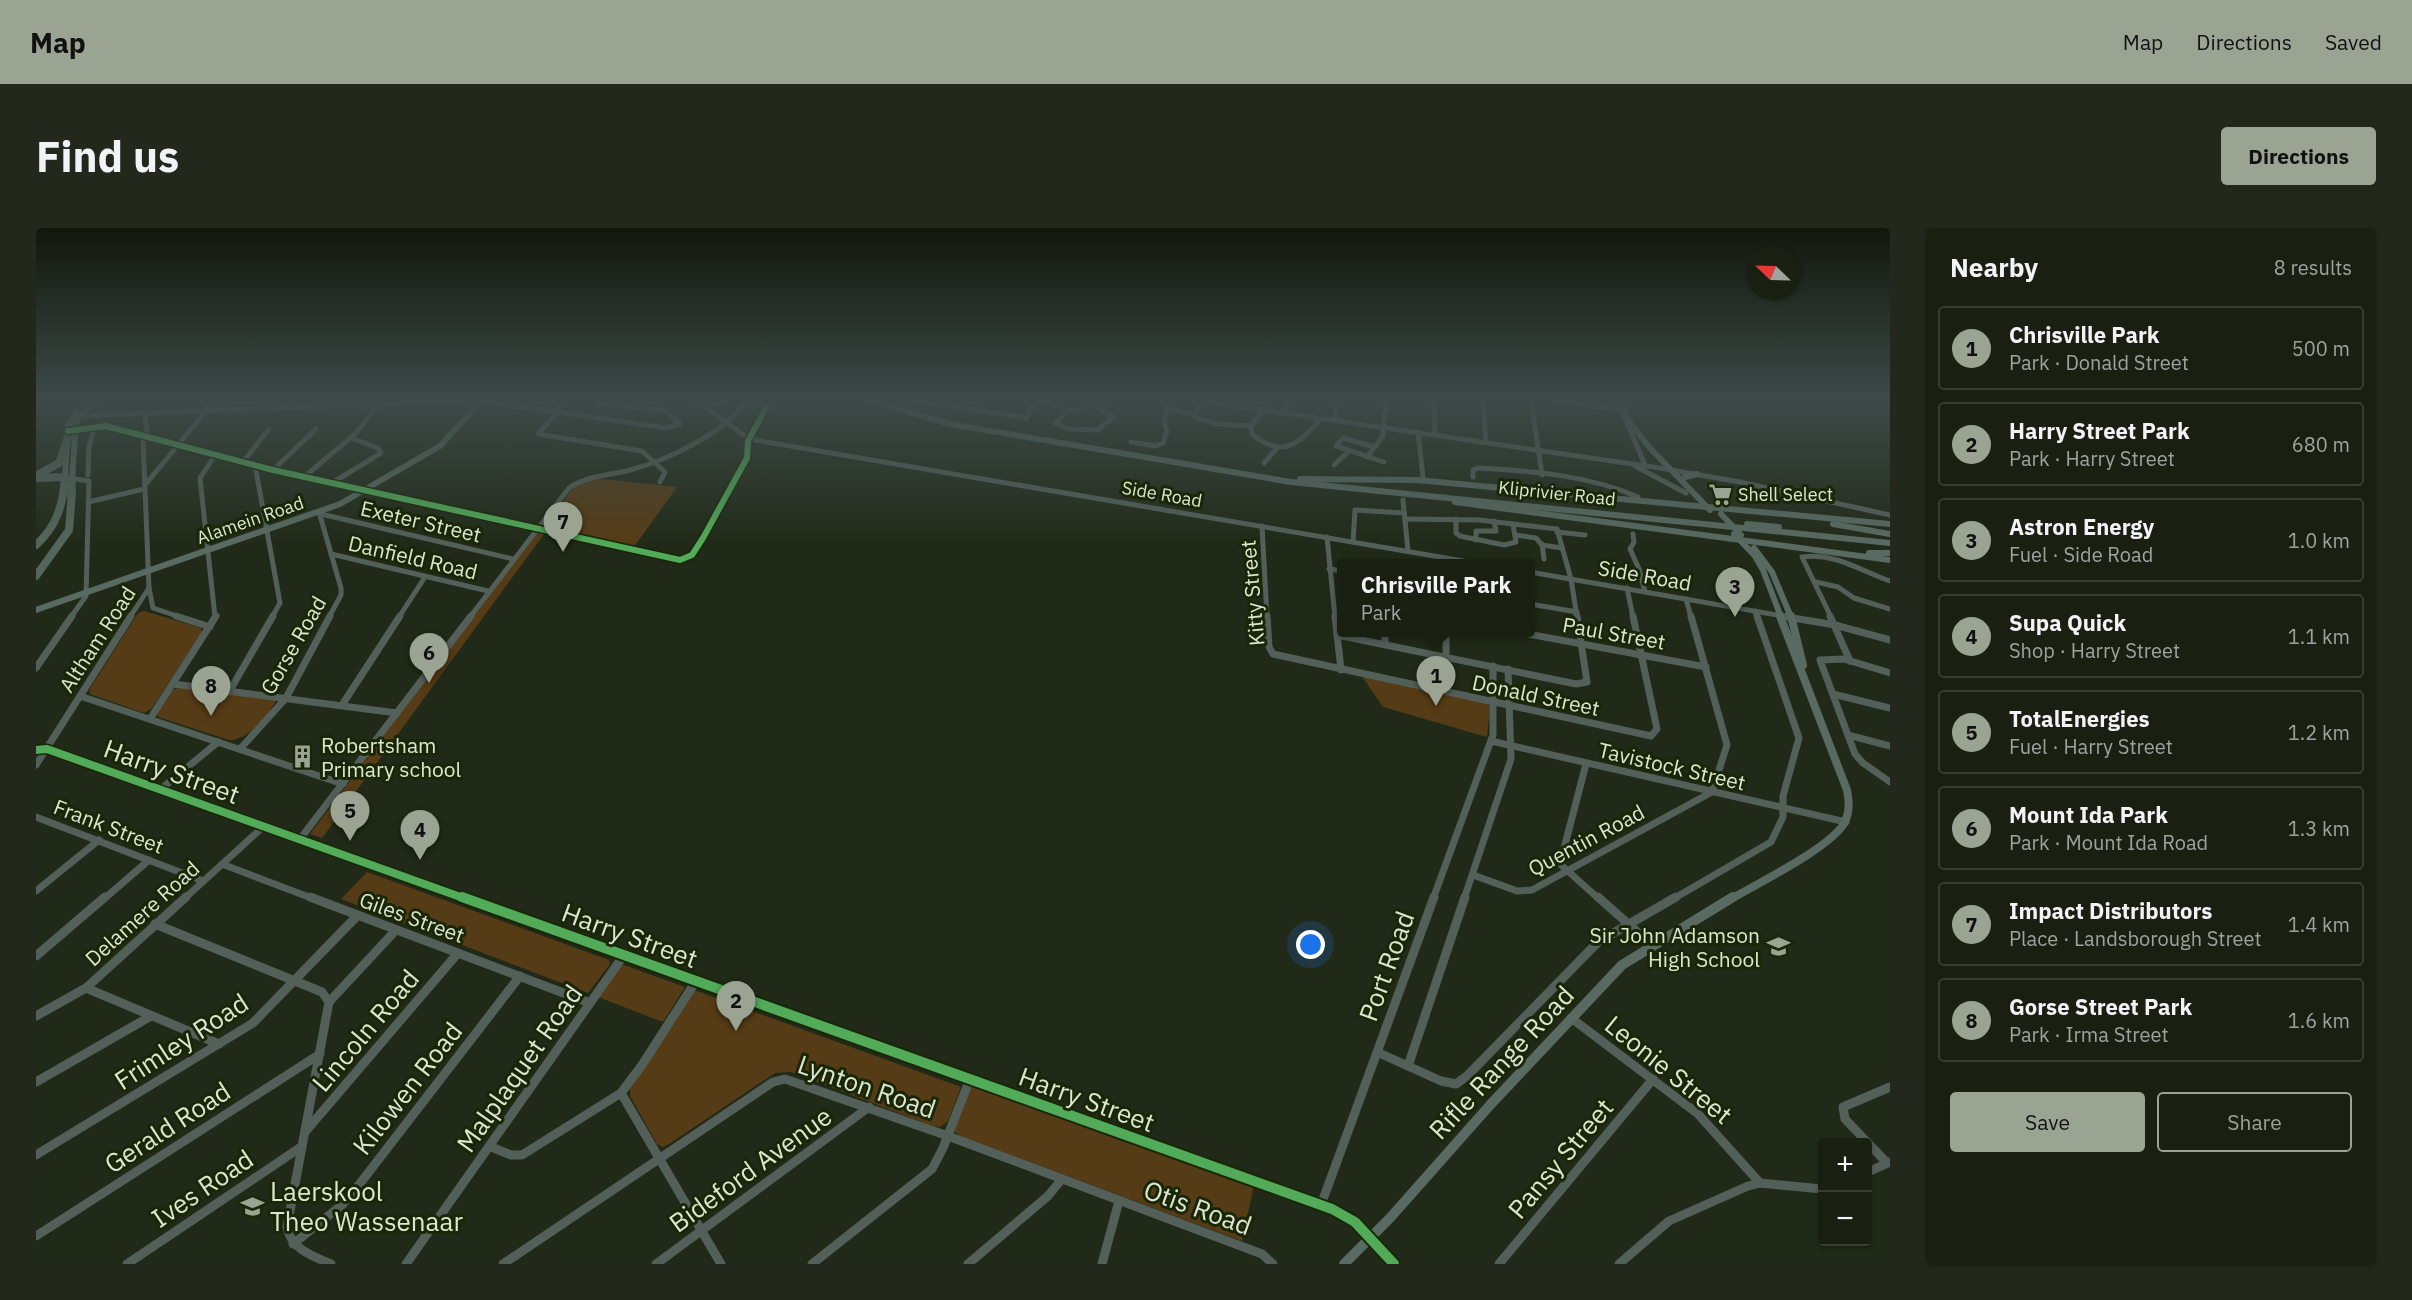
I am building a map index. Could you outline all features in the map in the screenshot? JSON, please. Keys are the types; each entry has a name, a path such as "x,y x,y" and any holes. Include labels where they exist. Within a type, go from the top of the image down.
{"highway":[{"path":"36,476 59,463 64,448"},
{"path":"36,476 70,478"},
{"path":"36,576 69,530 72,492 70,478"},
{"path":"36,548 60,516 70,478"},
{"path":"36,548 60,527 72,492"}],"main road":[{"path":"69,448 70,478"},
{"path":"70,478 73,448"},
{"name":"Alamein Road","path":"36,610 320,513 340,504 435,448"},
{"name":"Kliprivier Road","path":"1092,448 1281,480 1345,488 1477,499 1775,532 1890,541"},
{"name":"Kliprivier Road","path":"1117,448 1300,479 1450,491 1890,541"},
{"path":"1650,448 1688,491 1756,549 1771,569 1786,616"},
{"path":"1656,448 1680,471 1715,512"},
{"path":"1685,477 1697,474"},
{"path":"1300,479 1409,479 1690,507 1715,512 1773,514 1890,524"},
{"path":"1345,488 1740,537 1890,560"},
{"path":"1690,507 1699,506 1700,499"},
{"path":"1773,514 1890,534"},
{"path":"1740,537 1760,564 1774,599 1786,616 1798,641 1803,673 1847,790 1850,806 1846,822"},
{"path":"1756,549 1761,545 1776,544"},
{"path":"1813,549 1890,553"},
{"path":"1774,599 1783,601"},
{"name":"Rifle Range Road","path":"1344,1264 1617,970 1652,945 1822,845 1839,833 1846,822"}],"street":[{"path":"88,475 89,448"},
{"name":"Altham Road","path":"36,765 149,588 144,448"},
{"path":"88,502 144,487 173,448"},
{"path":"191,448 304,477 672,559 684,559 694,552 744,462 747,448"},
{"path":"243,462 254,448"},
{"path":"273,470 296,448"},
{"path":"304,477 339,448"},
{"path":"332,483 381,452 373,448"},
{"path":"628,448 646,453 665,473 660,482"},
{"path":"300,839 566,491 580,480 630,470 684,448"},
{"name":"Side Road","path":"804,448 1453,559"},
{"path":"1264,463 1277,448"},
{"path":"1340,448 1384,462"},
{"path":"1367,457 1374,448"},
{"path":"1420,448 1423,477"},
{"path":"1527,448 1697,474 1890,515"},
{"path":"1637,448 1645,465"},
{"path":"1538,450 1542,475"},
{"path":"1334,465 1349,451"},
{"path":"150,719 210,627 216,611 200,478 215,455"},
{"path":"1629,463 1688,491"},
{"path":"229,692 280,603 255,465"},
{"path":"1473,477 1473,470 1478,468 1542,475 1615,486 1638,497"},
{"path":"36,668 77,610 87,591 88,483 70,478"},
{"path":"1403,500 1408,551"},
{"path":"1353,542 1355,510 1405,516 1494,521 1585,535"},
{"name":"Gorse Road","path":"240,749 286,698 341,595 320,513"},
{"name":"Exeter Street","path":"320,513 513,559"},
{"path":"1456,519 1458,535 1510,545 1515,542 1513,524"},
{"path":"1476,540 1476,531 1496,531 1494,521"},
{"name":"Kitty Street","path":"1262,526 1269,646 1271,652 1276,656"},
{"path":"1347,637 1580,684 1588,681 1571,579 1557,531"},
{"path":"1633,534 1634,542 1630,549 1640,569 1645,592"},
{"path":"1515,535 1538,539 1542,544 1544,559"},
{"path":"1327,537 1341,670"},
{"path":"1542,544 1562,548"},
{"name":"Danfield Road","path":"331,554 488,591"},
{"path":"1850,661 1816,582 1802,557 1841,560 1868,574 1890,581"},
{"path":"1329,568 1337,570"},
{"name":"Side Road","path":"1535,573 1835,625 1890,640"},
{"path":"342,705 425,577"},
{"path":"1816,582 1838,587 1858,600 1890,609"},
{"path":"149,588 153,608 210,627"},
{"path":"1627,588 1640,655"},
{"path":"1686,599 1726,745 1712,792"},
{"path":"1535,605 1577,612"},
{"name":"Rifle Range Road","path":"1377,1052 1445,1083 1453,1084 1460,1081 1595,945 1768,844 1778,829 1785,808 1783,796 1799,738 1755,611"},
{"name":"Paul Street","path":"1535,636 1706,667"},
{"path":"1385,637 1385,644"},
{"path":"1446,637 1446,656"},
{"name":"Donald Street","path":"1276,656 1653,735 1657,731 1640,655"},
{"path":"1890,673 1827,657 1822,658 1820,663 1860,760 1890,782"},
{"path":"1491,741 1494,703 1493,666"},
{"path":"1408,1066 1506,777 1511,747 1508,669"},
{"path":"173,684 397,712"},
{"path":"1833,694 1890,708"},
{"path":"80,696 343,784"},
{"path":"1848,735 1890,746"},
{"name":"Tavistock Street","path":"1491,741 1846,822"},
{"name":"Port Road","path":"1321,1205 1491,741"},
{"path":"161,789 218,742"},
{"name":"Harry Street","path":"36,750 47,749 161,789 1321,1205 1353,1220 1394,1264"},
{"path":"1586,764 1560,864 1652,945"},
{"name":"Quentin Road","path":"1473,875 1524,891 1537,888 1712,792"},
{"name":"Frank Street","path":"36,817 203,881"},
{"name":"Delamere Road","path":"36,1016 86,988 264,826"},
{"path":"36,891 99,840"},
{"path":"36,956 149,860"},
{"name":"Giles Street","path":"222,864 590,1003"},
{"name":"Frimley Road","path":"36,1155 258,1019 357,916"},
{"path":"155,924 324,993 329,1002"},
{"path":"331,1264 293,1244 288,1237 287,1227 329,1002 396,930"},
{"name":"Lincoln Road","path":"304,1134 458,953"},
{"name":"Malplaquet Road","path":"406,1264 624,955"},
{"name":"Kilowen Road","path":"293,1244 342,1205 355,1190 520,976"},
{"path":"489,1146 511,1155 522,1155 621,1093 642,1065 696,981"},
{"path":"86,988 219,1044"},
{"path":"36,1082 151,1016"},
{"name":"Leonie Street","path":"1571,1018 1706,1121 1760,1183"},
{"name":"Gerald Road","path":"36,1236 320,1054"},
{"name":"Lynton Road","path":"502,1264 778,1079 796,1081 869,1107 1119,1201"},
{"path":"812,1264 928,1173 935,1165 970,1079"},
{"name":"Pansy Street","path":"1499,1264 1653,1079"},
{"path":"1862,1138 1847,1122 1842,1110 1847,1104 1890,1087"},
{"path":"621,1093 721,1264"},
{"name":"Bideford Avenue","path":"656,1264 869,1107"},
{"name":"Ives Road","path":"127,1264 301,1147"},
{"path":"1872,1148 1889,1163 1872,1170"},
{"path":"968,1264 1048,1196 1062,1179"},
{"path":"1619,1264 1669,1221 1730,1193 1760,1183 1818,1189"},
{"path":"1102,1264 1119,1201"},
{"name":"Otis Road","path":"1119,1201 1262,1254 1273,1264"}],"shaded area":[{"path":"593,478 677,487 634,547 547,528 546,524 573,488"},
{"path":"536,532 544,534 322,838 310,834"},
{"path":"144,611 201,628 202,632 152,708 144,713 90,694 89,690 138,613"},
{"path":"1361,675 1486,703 1490,707 1487,737 1383,707"},
{"path":"178,688 276,701 262,720 249,732 229,740 158,717 157,714 173,690"},
{"path":"367,872 609,960 610,964 588,993 341,899"},
{"path":"621,964 685,987 663,1022 598,997"},
{"path":"694,990 961,1087 948,1121 940,1127 930,1125 791,1072 775,1073 669,1144 663,1147 657,1144 630,1096 630,1089"},
{"path":"975,1085 1254,1185 1242,1241 960,1136 955,1132 955,1126 971,1087"}],"cycle path":[{"path":"191,448 273,470 680,560 692,555 703,538 747,458 748,448"},
{"path":"36,750 47,749 96,766 1332,1209 1355,1222 1394,1264"}],"place":[{"name":"Shell Select","path":"1720,494"},
{"name":"Impact Distributors","path":"563,552"},
{"name":"Astron Energy","path":"1735,617"},
{"name":"Mount Ida Park","path":"429,683"},
{"name":"Chrisville Park","path":"1436,706"},
{"name":"Gorse Street Park","path":"211,716"},
{"name":"Robertsham Primary school","path":"303,757"},
{"name":"TotalEnergies","path":"350,841"},
{"name":"Supa Quick","path":"420,860"},
{"name":"Sir John Adamson High School","path":"1778,947"},
{"name":"Harry Street Park","path":"736,1031"},
{"name":"Laerskool Theo Wassenaar","path":"252,1206"}]}
